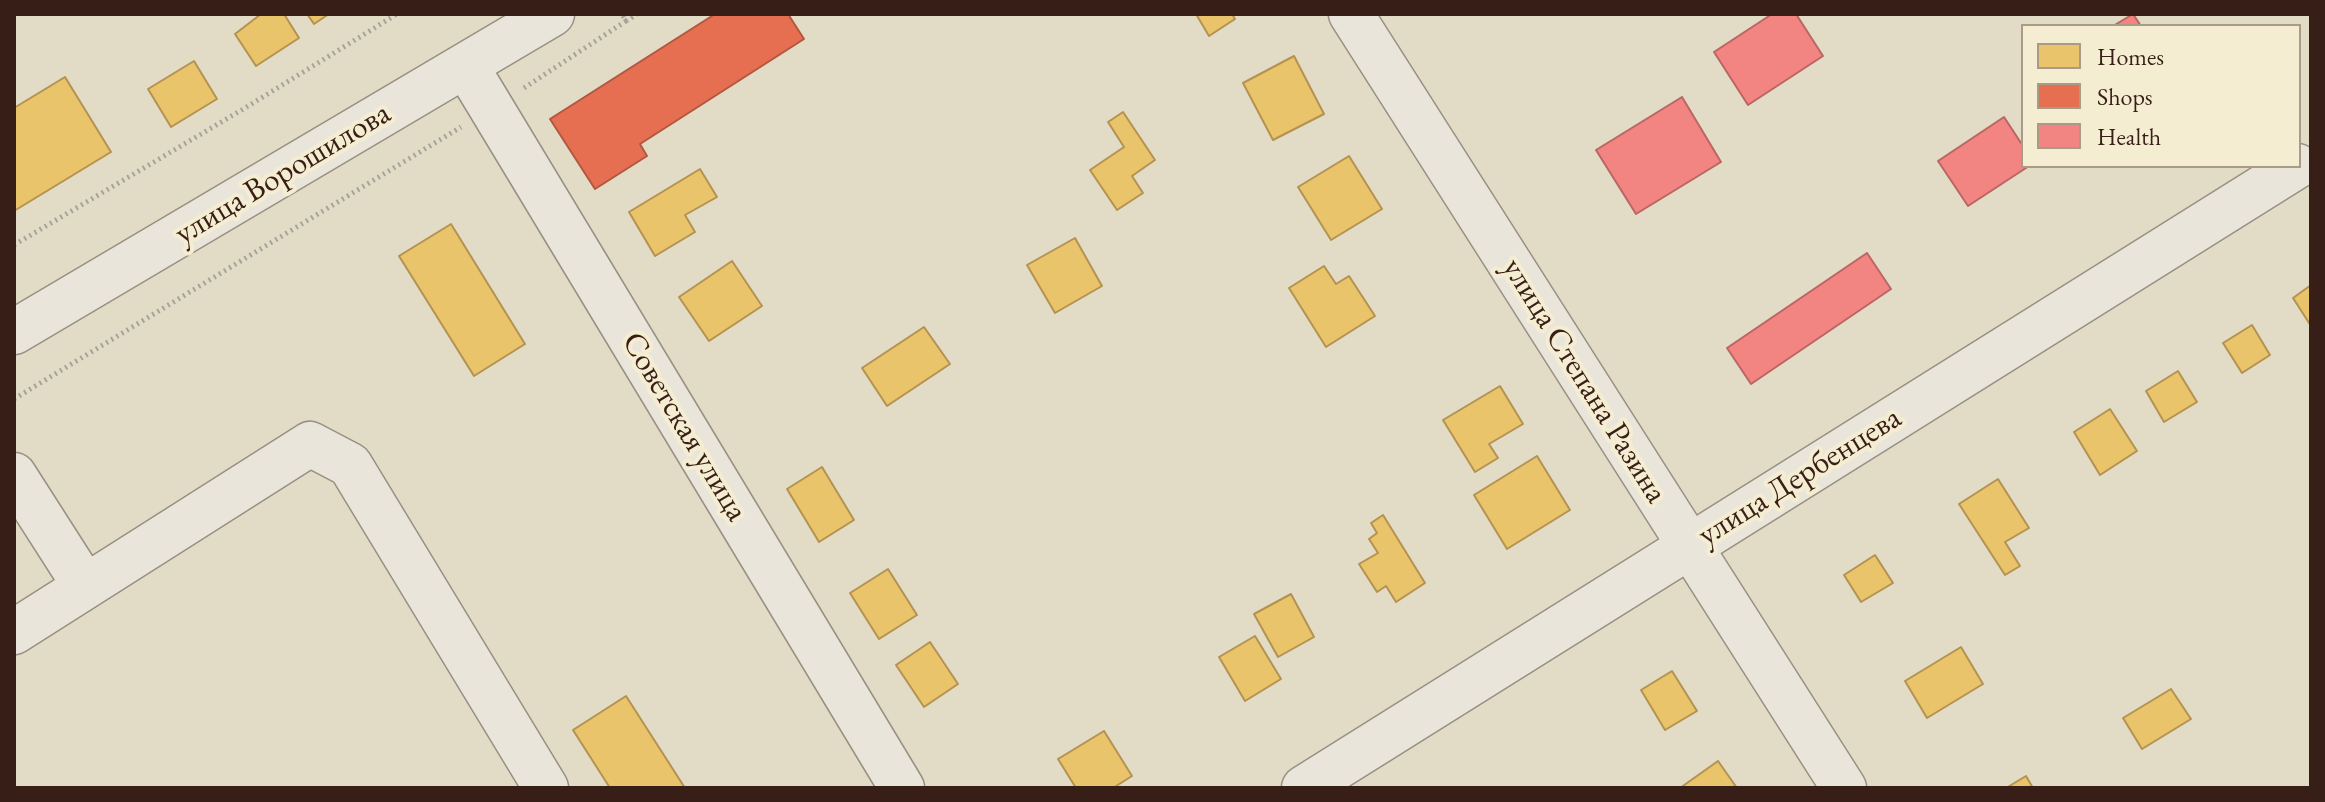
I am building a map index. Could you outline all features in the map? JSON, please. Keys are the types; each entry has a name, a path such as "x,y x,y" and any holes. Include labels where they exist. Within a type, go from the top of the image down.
{"street":[{"name":"улица Ворошилова","path":"14,332 552,14"},
{"name":"улица Степана Разина","path":"1351,14 1844,788"},
{"name":"Советская улица","path":"466,66 902,788"},
{"name":"улица Дербенцева","path":"1304,788 2293,168"},
{"path":"14,632 310,444 350,465 546,788"},
{"path":"14,475 85,586"}],"path":[{"path":"14,245 397,14"},
{"path":"622,14 626,21"},
{"path":"14,399 492,108 637,14"}],"building: Homes":[{"path":"261,14 284,14 299,38 256,66 235,34"},
{"path":"307,14 329,14 314,24"},
{"path":"1196,14 1232,14 1235,19 1209,36"},
{"path":"1294,56 1324,114 1273,140 1243,83"},
{"path":"194,61 217,99 171,127 148,89"},
{"path":"65,77 111,152 14,211 14,108"},
{"path":"1123,112 1155,160 1132,176 1143,193 1117,210 1090,170 1124,147 1108,122"},
{"path":"1349,156 1382,209 1331,240 1298,187"},
{"path":"700,169 717,197 685,215 695,232 655,256 629,212"},
{"path":"451,224 525,344 474,376 399,256"},
{"path":"1075,238 1102,286 1055,313 1027,265"},
{"path":"732,261 762,306 709,341 679,297"},
{"path":"1324,266 1336,284 1349,276 1375,316 1326,347 1289,288"},
{"path":"2311,285 2311,326 2293,298"},
{"path":"2252,325 2270,355 2242,373 2223,343"},
{"path":"924,327 950,364 887,406 862,368"},
{"path":"2178,371 2197,402 2164,422 2146,391"},
{"path":"1500,386 1523,424 1489,444 1498,458 1475,472 1443,420"},
{"path":"2110,409 2137,451 2100,475 2074,432"},
{"path":"1537,456 1570,510 1507,549 1474,495"},
{"path":"822,467 854,520 819,542 787,489"},
{"path":"1998,479 2029,528 2005,542 2020,566 2005,575 1959,504"},
{"path":"1383,515 1425,583 1396,602 1386,586 1377,592 1359,564 1378,553 1369,539 1377,533 1371,523"},
{"path":"1875,555 1893,583 1861,602 1844,575"},
{"path":"888,569 917,615 879,639 850,593"},
{"path":"1291,594 1314,637 1278,657 1254,614"},
{"path":"1255,636 1281,679 1245,701 1219,657"},
{"path":"930,642 958,684 924,707 896,665"},
{"path":"1961,647 1983,684 1927,718 1905,681"},
{"path":"1672,671 1697,711 1665,730 1641,690"},
{"path":"2171,689 2191,719 2142,749 2123,718"},
{"path":"626,696 685,788 610,788 573,730"},
{"path":"1104,731 1132,776 1113,788 1076,788 1058,759"},
{"path":"1718,761 1737,788 1680,788"},
{"path":"2026,776 2033,788 2006,788"}],"building: Shops":[{"path":"715,14 788,14 804,39 640,144 647,156 595,189 550,119"}],"building: Health":[{"path":"1772,14 1796,14 1823,56 1748,105 1714,52"},
{"path":"2133,14 2140,24 2116,24"},
{"path":"1682,97 1721,162 1636,214 1596,150"},
{"path":"2004,117 2021,143 2021,168 2026,168 1968,206 1938,161"},
{"path":"1867,253 1891,289 1751,384 1727,348"}]}
